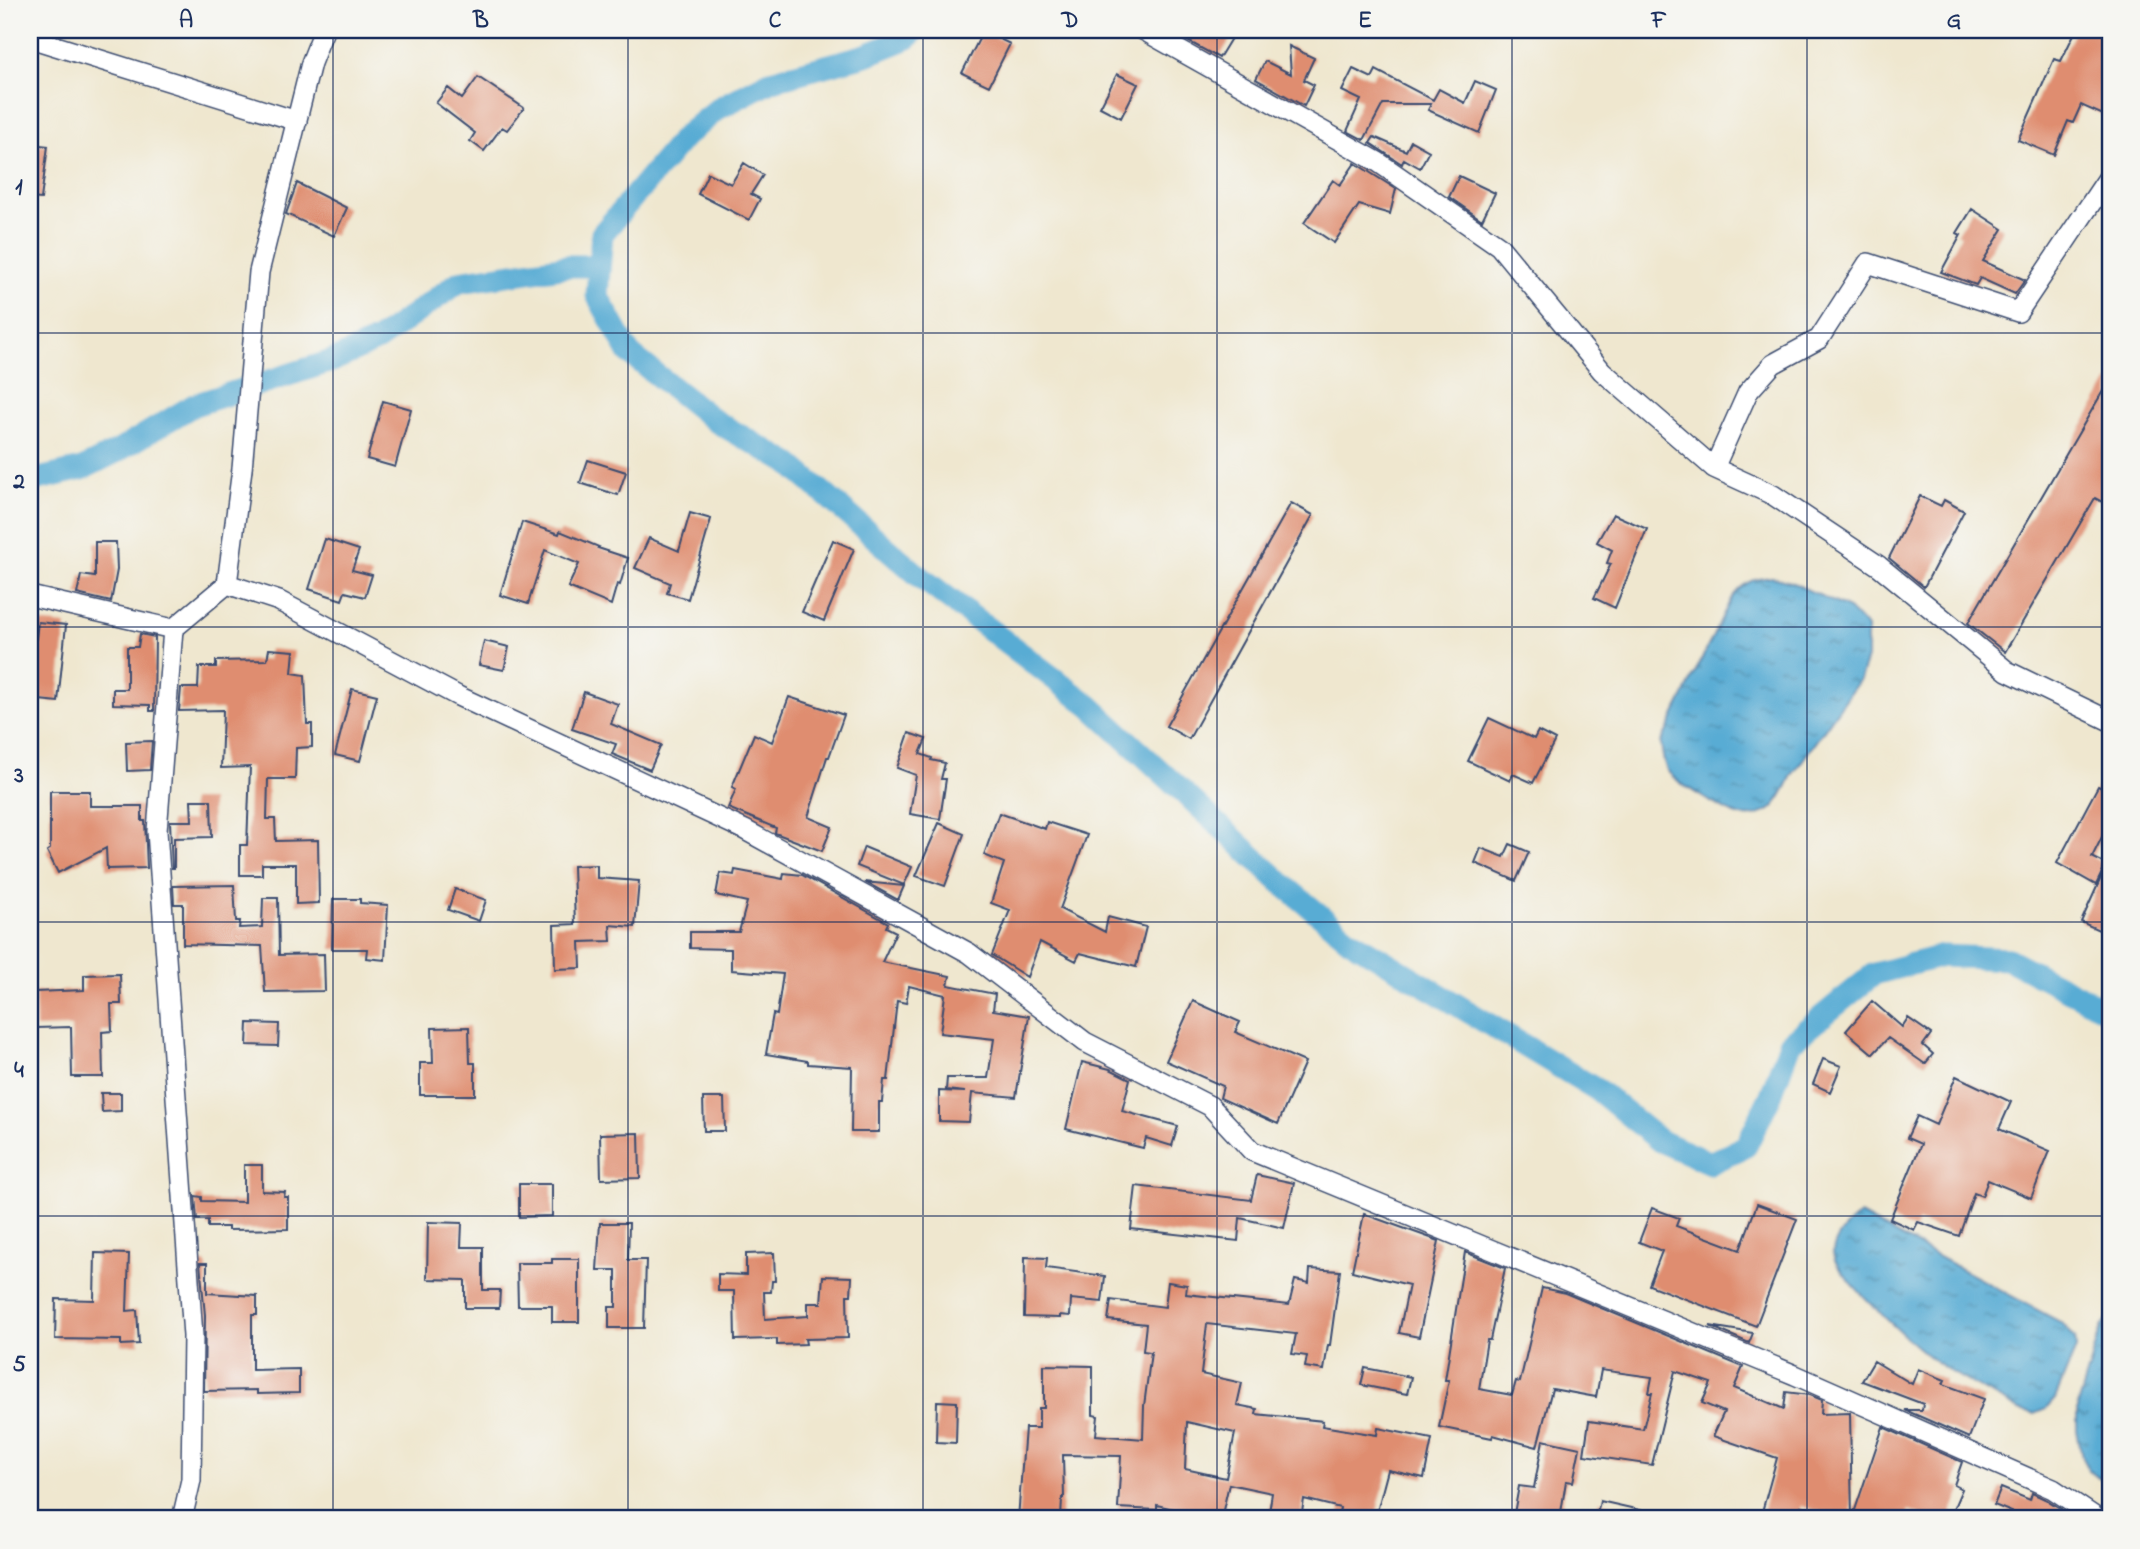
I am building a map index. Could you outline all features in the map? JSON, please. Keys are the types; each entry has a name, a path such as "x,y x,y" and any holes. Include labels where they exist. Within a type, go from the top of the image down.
{"street":[{"path":"182,1519 191,1480 193,1336 157,831 173,629 227,584 242,469 259,272 311,63 324,30"},
{"path":"1143,30 1378,162 1499,246 1602,371 1714,468 1773,495 1878,566 2007,671 2110,721"},
{"path":"30,38 297,121"},
{"path":"1714,468 1748,392 1773,364 1819,339 1868,263 2018,312 2110,175"},
{"path":"227,584 279,601 458,696 745,830 969,953 1085,1042 1210,1106 1252,1151 1795,1375 2053,1489 2098,1519"},
{"path":"30,596 173,629"}],"water":[{"path":"1772,577 1791,582 1849,609 1867,628 1867,658 1860,679 1792,775 1778,801 1765,812 1741,816 1713,803 1672,776 1665,764 1661,743 1731,599 1748,582"},
{"path":"1860,1215 2062,1323 2075,1338 2076,1348 2055,1399 2046,1409 2034,1414 2019,1410 1952,1373 1921,1350 1863,1295 1840,1268 1833,1252 1841,1234"},
{"path":"2110,1316 2110,1484 2089,1471 2082,1458 2077,1430 2077,1409 2103,1325"}],"building":[{"path":"1192,30 1236,30 1219,58 1186,40"},
{"path":"2076,30 2110,30 2110,118 2081,105 2073,123 2068,121 2054,155 2018,140 2054,59 2061,61"},
{"path":"983,31 1010,44 989,86 962,73"},
{"path":"1289,46 1314,58 1304,80 1314,85 1304,106 1256,79 1265,61 1291,74"},
{"path":"1353,69 1372,78 1376,70 1433,100 1439,89 1465,103 1475,81 1496,90 1479,133 1428,110 1431,104 1383,104 1364,140 1347,131 1361,100 1342,91"},
{"path":"1117,74 1138,84 1121,118 1100,107"},
{"path":"478,77 524,108 507,130 502,127 484,151 470,141 475,133 436,103 448,88 462,99"},
{"path":"1374,137 1406,151 1411,141 1429,151 1420,168 1404,159 1402,164 1370,143"},
{"path":"30,144 48,146 41,199 30,198"},
{"path":"744,163 763,175 751,194 760,199 749,220 698,194 708,173 731,184"},
{"path":"1355,163 1396,189 1390,214 1359,205 1334,243 1304,223 1333,180 1340,185"},
{"path":"1459,176 1495,193 1482,220 1449,197"},
{"path":"297,183 347,208 334,236 286,214"},
{"path":"1972,209 2003,229 1983,261 2025,280 2015,294 1980,278 1976,285 1941,272 1961,235 1957,233"},
{"path":"2110,379 2110,506 2095,498 2005,652 1968,623"},
{"path":"383,401 411,409 395,467 367,459"},
{"path":"588,460 626,472 618,495 580,483"},
{"path":"1920,496 1941,506 1944,500 1964,511 1924,587 1889,558"},
{"path":"1291,503 1313,515 1189,739 1166,726"},
{"path":"690,513 711,519 688,599 667,593 670,583 635,568 649,538 679,551"},
{"path":"1613,514 1647,529 1615,608 1594,598 1611,564 1607,563 1612,550 1597,542"},
{"path":"522,522 559,534 560,531 628,558 611,605 568,587 579,564 545,550 528,604 500,595"},
{"path":"325,539 359,550 352,570 372,575 365,597 345,592 342,600 309,589"},
{"path":"833,540 854,549 824,621 802,612"},
{"path":"95,542 116,542 117,570 111,602 77,594 81,575 95,577"},
{"path":"38,622 66,625 58,702 30,699 33,666 30,666 30,646 35,646"},
{"path":"140,634 155,637 154,711 150,711 150,705 113,704 113,689 127,689 127,647 138,647"},
{"path":"484,641 509,647 504,670 479,665"},
{"path":"269,649 294,651 292,673 305,675 307,724 312,724 312,747 296,748 295,779 268,779 267,819 275,819 276,841 318,840 319,903 296,904 296,864 262,864 262,875 240,875 240,845 247,845 250,767 221,768 223,710 179,711 181,688 198,688 199,667 216,667 216,661 267,660"},
{"path":"352,689 377,695 360,761 335,755"},
{"path":"584,692 618,704 611,724 661,745 650,770 612,754 616,744 572,729"},
{"path":"789,697 844,715 808,817 832,827 822,851 775,833 776,828 728,808 736,789 732,787 754,734 772,742"},
{"path":"1489,718 1534,739 1538,731 1555,740 1533,783 1513,774 1510,781 1468,761"},
{"path":"909,733 926,739 920,754 945,763 941,779 946,779 940,819 910,814 916,775 897,768"},
{"path":"152,741 150,770 127,771 126,742"},
{"path":"2098,786 2110,792 2110,821 2092,857 2106,864 2096,885 2057,863"},
{"path":"50,791 90,791 90,806 142,806 147,868 107,869 106,848 58,873 47,851 50,849"},
{"path":"191,800 211,800 212,837 174,838 172,868 170,821 192,821"},
{"path":"999,813 1045,829 1047,822 1087,835 1060,909 1105,932 1108,917 1146,927 1136,967 1080,953 1076,961 1040,942 1027,977 992,955 1010,910 991,903 1004,863 984,855"},
{"path":"939,823 964,834 945,886 916,876"},
{"path":"1510,844 1529,852 1516,881 1475,863 1481,848 1504,857"},
{"path":"864,847 912,867 904,885 857,866"},
{"path":"2110,858 2110,935 2081,922"},
{"path":"597,865 597,878 639,881 635,927 610,925 611,941 580,942 581,968 555,969 554,925 575,924 573,866"},
{"path":"735,870 783,879 784,873 802,875 888,923 886,927 896,932 882,962 950,976 948,985 995,994 993,1010 1029,1016 1016,1097 972,1093 969,1122 939,1121 939,1091 965,1092 946,1090 947,1078 988,1078 994,1039 940,1033 945,995 909,986 906,1003 897,1001 888,1080 884,1080 882,1102 879,1102 879,1132 851,1132 852,1067 808,1064 808,1061 766,1054 773,1014 777,1015 783,974 731,970 731,949 690,948 690,932 739,932 747,902 716,895 720,873 734,875"},
{"path":"865,882 904,886 898,900"},
{"path":"234,885 236,921 240,921 239,928 262,927 263,898 278,898 279,955 324,954 325,991 265,992 262,946 183,944 183,904 174,904 173,886"},
{"path":"455,889 486,900 479,921 448,910"},
{"path":"333,899 360,899 360,903 388,905 385,960 366,958 367,949 332,949"},
{"path":"120,974 121,1004 111,1004 112,1031 102,1032 103,1077 72,1077 71,1027 36,1028 35,992 84,990 84,975"},
{"path":"1193,1001 1240,1022 1235,1032 1305,1062 1278,1124 1220,1098 1223,1086 1166,1061"},
{"path":"1872,1001 1902,1027 1908,1018 1931,1034 1923,1045 1933,1054 1925,1064 1888,1038 1873,1054 1846,1031"},
{"path":"248,1023 279,1024 278,1046 247,1045"},
{"path":"469,1027 470,1063 475,1063 475,1095 420,1095 420,1063 433,1063 432,1028"},
{"path":"1823,1059 1841,1066 1830,1092 1813,1084"},
{"path":"1082,1062 1110,1069 1130,1079 1122,1111 1178,1126 1172,1146 1146,1138 1143,1148 1066,1129"},
{"path":"1956,1076 2011,1102 1999,1129 2050,1151 2031,1198 1988,1180 1982,1196 1974,1193 1959,1236 1918,1222 1914,1230 1890,1219 1921,1144 1907,1138 1917,1116 1936,1125"},
{"path":"101,1093 121,1093 121,1111 102,1112"},
{"path":"703,1098 724,1098 725,1131 704,1131"},
{"path":"639,1133 640,1178 601,1179 600,1134"},
{"path":"244,1165 262,1165 262,1191 285,1192 284,1197 288,1197 288,1229 228,1230 228,1227 208,1227 208,1220 197,1220 195,1196 202,1197 202,1201 244,1202"},
{"path":"1257,1175 1294,1183 1284,1228 1240,1218 1238,1241 1131,1229 1136,1186 1251,1200"},
{"path":"519,1184 552,1184 552,1216 519,1217"},
{"path":"1757,1204 1797,1219 1756,1326 1649,1285 1662,1251 1639,1242 1652,1208 1679,1218 1676,1226 1740,1250"},
{"path":"1364,1214 1439,1241 1419,1337 1399,1333 1409,1285 1352,1271"},
{"path":"428,1222 462,1223 461,1247 483,1247 483,1290 500,1290 499,1308 465,1308 465,1280 427,1279"},
{"path":"600,1223 629,1223 628,1260 646,1260 644,1328 609,1328 609,1307 616,1307 616,1270 597,1270"},
{"path":"1465,1252 1505,1268 1490,1340 1487,1340 1479,1389 1512,1395 1516,1381 1520,1382 1542,1288 1565,1293 1743,1367 1734,1388 1784,1409 1786,1392 1810,1395 1822,1400 1821,1414 1850,1413 1852,1519 1801,1506 1797,1519 1760,1519 1777,1458 1713,1436 1724,1412 1702,1403 1711,1383 1675,1371 1652,1465 1584,1455 1589,1421 1643,1429 1652,1393 1649,1393 1652,1377 1601,1370 1596,1397 1552,1389 1537,1447 1493,1435 1492,1438 1439,1427 1449,1380 1445,1380"},
{"path":"95,1253 129,1254 127,1311 137,1310 139,1344 121,1345 121,1340 55,1339 56,1299 94,1300"},
{"path":"774,1253 775,1281 772,1281 771,1292 764,1292 765,1319 808,1316 808,1303 821,1303 823,1276 852,1277 851,1295 847,1295 848,1338 805,1339 806,1344 777,1345 777,1339 735,1340 734,1291 718,1291 718,1274 746,1275 746,1254"},
{"path":"1025,1257 1047,1258 1046,1268 1105,1276 1102,1302 1071,1299 1070,1316 1024,1317"},
{"path":"552,1259 579,1259 579,1322 552,1322 552,1306 518,1306 517,1263 552,1263"},
{"path":"200,1263 207,1263 207,1293 257,1296 257,1315 252,1315 252,1370 299,1369 299,1393 257,1394 257,1390 204,1391 205,1315"},
{"path":"1310,1269 1340,1271 1324,1370 1305,1367 1307,1356 1292,1354 1296,1334 1207,1324 1201,1374 1242,1383 1237,1405 1257,1409 1256,1414 1323,1421 1322,1426 1377,1435 1378,1428 1432,1439 1424,1478 1388,1470 1375,1519 1338,1519 1340,1508 1304,1499 1301,1519 1268,1519 1272,1493 1229,1484 1221,1519 1157,1505 1157,1510 1118,1508 1121,1456 1063,1455 1064,1498 1061,1519 1018,1519 1025,1428 1039,1428 1039,1408 1044,1408 1044,1365 1093,1366 1093,1415 1098,1416 1096,1435 1143,1439 1151,1352 1143,1351 1146,1324 1108,1320 1111,1300 1165,1307 1168,1282 1187,1285 1186,1294 1289,1305 1295,1280 1309,1283","holes":["1187,1422 1235,1433 1226,1478 1185,1469"]},
{"path":"1710,1326 1753,1333 1749,1343"},
{"path":"1874,1361 1912,1384 1918,1369 1945,1380 1943,1384 1984,1399 1969,1438 1905,1410 1922,1410 1923,1404 1862,1381"},
{"path":"1365,1368 1411,1377 1407,1394 1361,1385"},
{"path":"937,1401 957,1402 956,1443 936,1442"},
{"path":"1883,1427 1962,1462 1954,1485 1962,1489 1949,1519 1931,1519 1909,1510 1906,1519 1852,1519"},
{"path":"1543,1440 1580,1448 1573,1482 1566,1481 1560,1519 1513,1519 1519,1486 1534,1488"},
{"path":"2001,1488 2030,1500 2032,1493 2047,1500 2061,1509 2057,1519 2029,1519 1994,1505"},
{"path":"1600,1501 1649,1512 1648,1519 1596,1519"}],"waterway":[{"path":"915,30 908,38 866,55 770,81 719,108 685,136 602,234 597,295 629,353 715,421 790,464 919,576 1090,706 1286,887 1350,940 1599,1091 1660,1141 1710,1163 1746,1146 1771,1095 1790,1043 1874,974 1942,956 2008,959 2110,1012"},
{"path":"30,481 82,469 118,451 194,405 332,361 378,340 459,282 568,266 599,266"}]}
